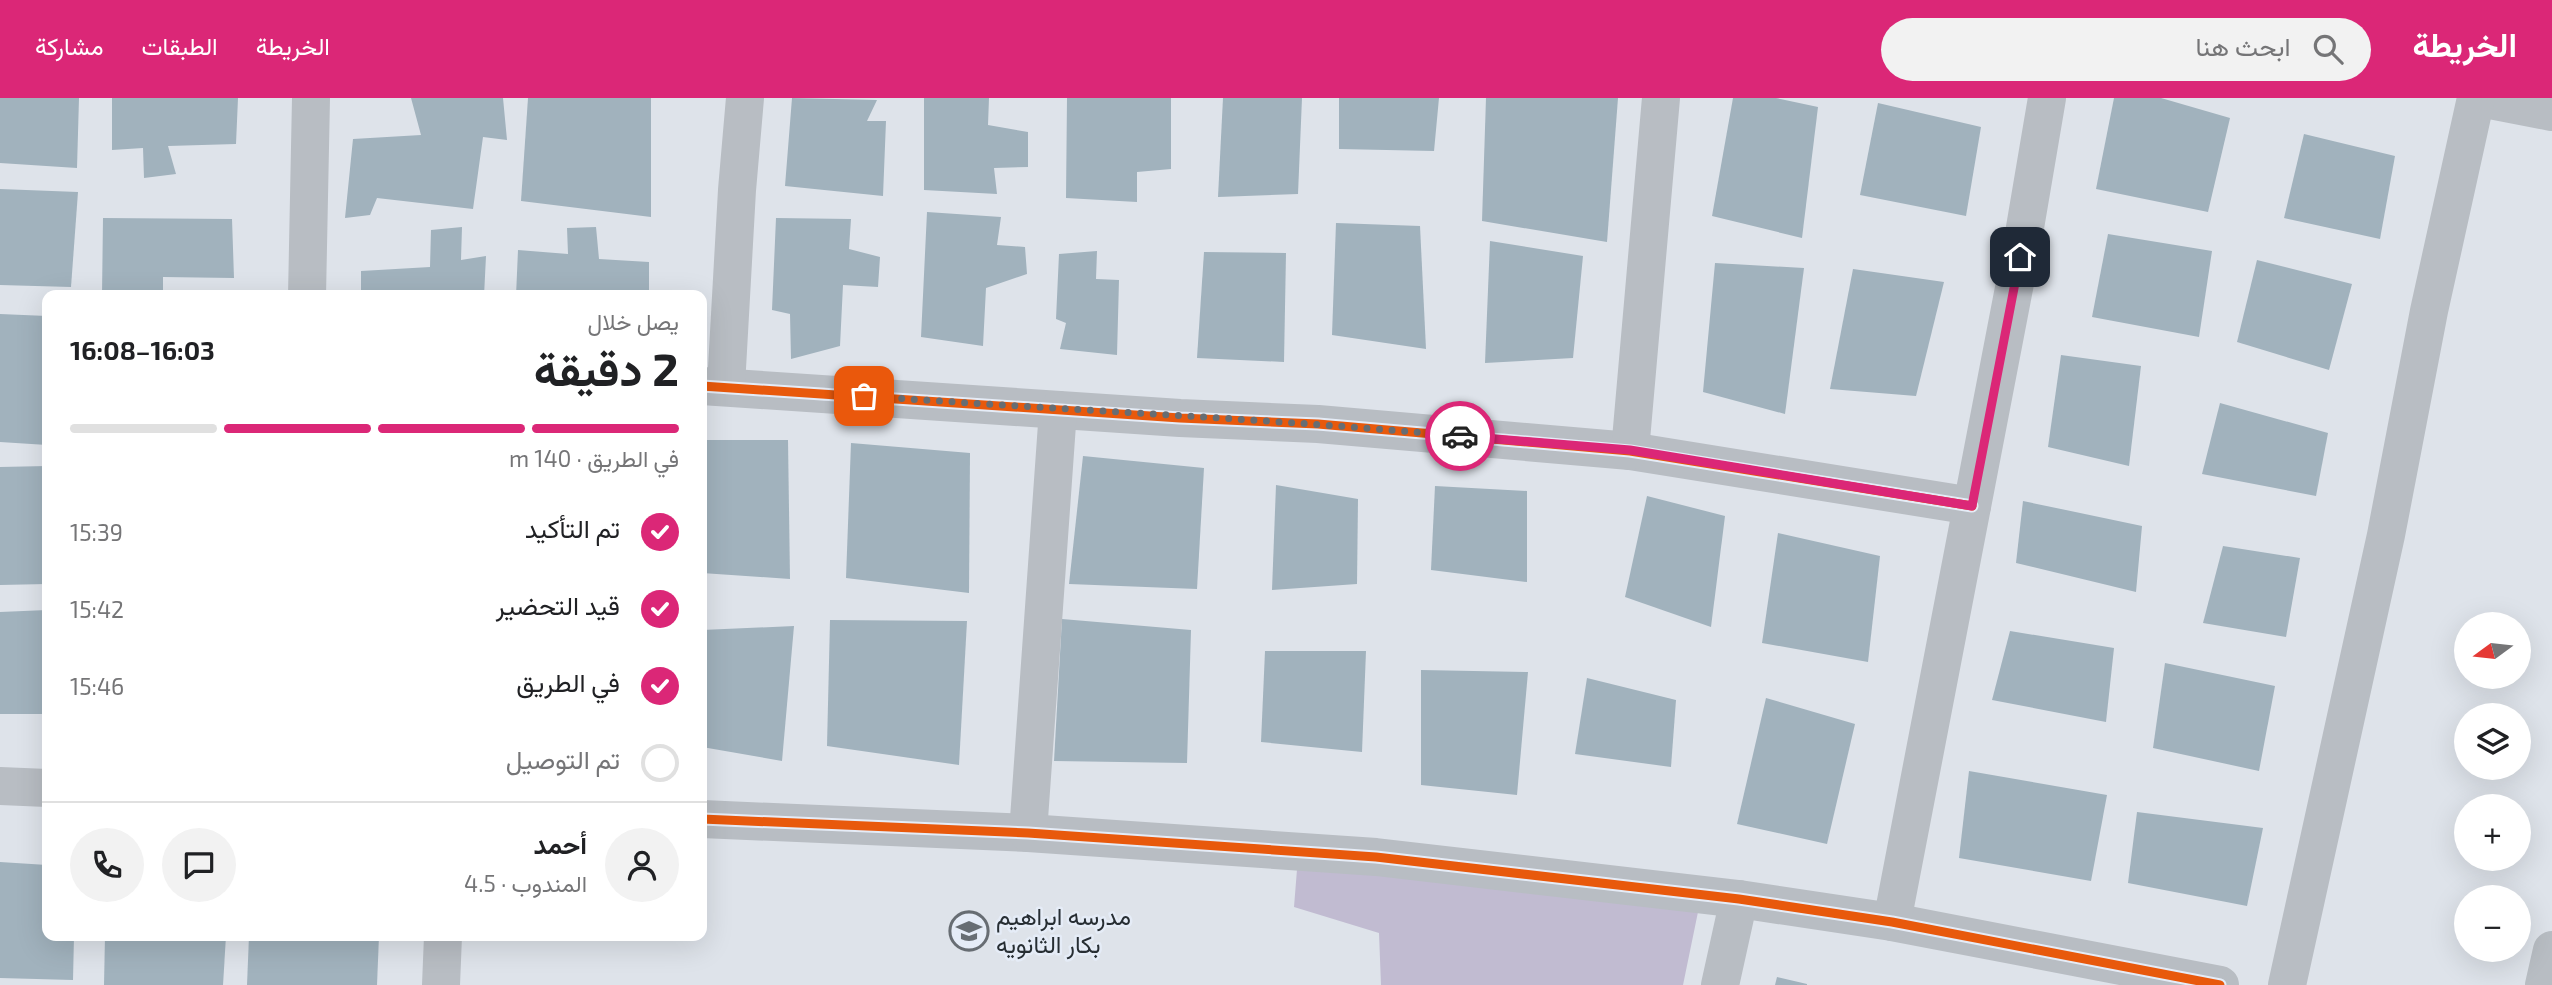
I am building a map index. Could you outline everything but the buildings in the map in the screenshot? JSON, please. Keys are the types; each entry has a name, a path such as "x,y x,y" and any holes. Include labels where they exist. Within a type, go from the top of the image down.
{"street":[{"path":"307,290 311,98"},
{"path":"745,98 714,386 1058,410 1318,424 1630,450 1972,506"},
{"path":"1630,450 1661,98"},
{"path":"1892,922 2048,98"},
{"path":"2287,985 2386,535 2429,311 2478,98 2552,112"},
{"path":"1028,834 1058,410"},
{"path":"0,786 42,788"},
{"path":"707,819 1028,834 1376,857 1739,899 1892,922 2220,985"},
{"path":"1720,985 1739,899"},
{"path":"441,985 443,941"},
{"path":"2544,985 2552,950"}],"shaded area":[{"path":"1298,857 1698,912 1683,985 1381,985 1379,933 1294,907"}],"cycle path":[{"path":"707,386 1180,418 1318,424 1630,451 1972,506"},
{"path":"707,819 1028,833 1376,857 1739,899 1892,922 2220,985"}],"way so far":[{"path":"864,396 1180,418 1318,424 1460,436"}],"place":[{"name":"مدرسه ابراهيم بكار الثانويه","path":"969,931"}],"route":[{"path":"1460,436 1630,450 1972,506 2020,257"}]}
